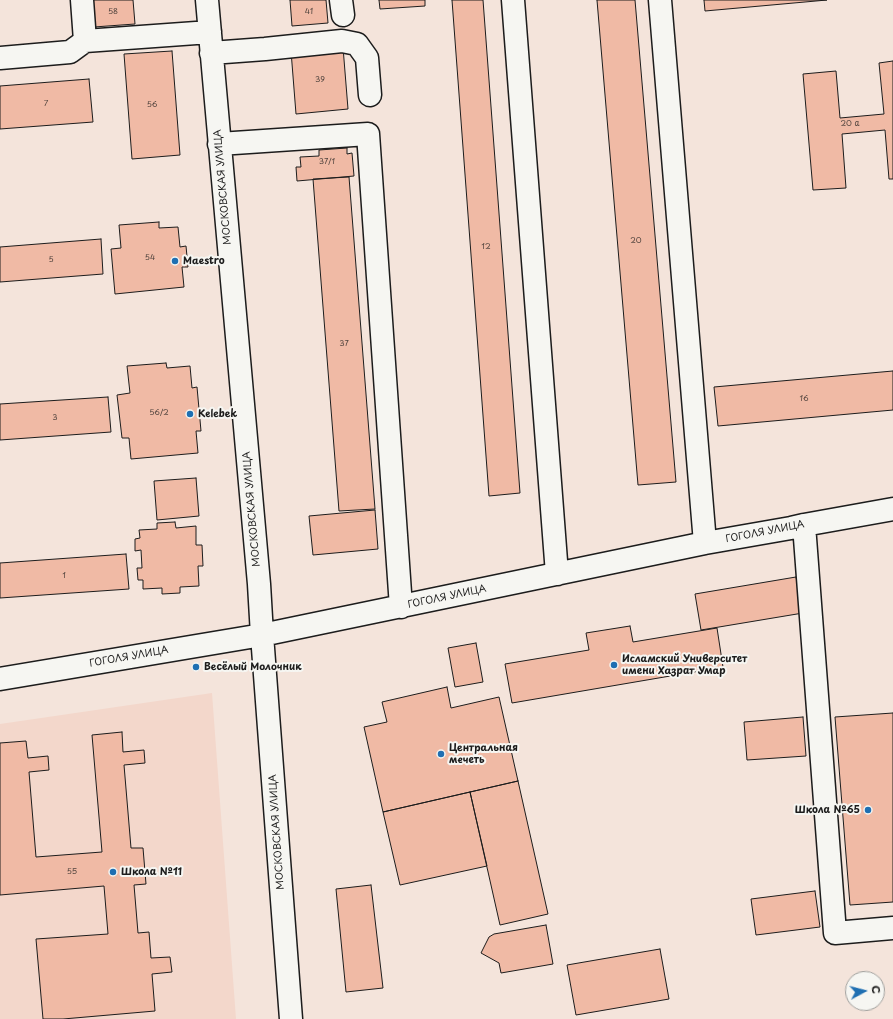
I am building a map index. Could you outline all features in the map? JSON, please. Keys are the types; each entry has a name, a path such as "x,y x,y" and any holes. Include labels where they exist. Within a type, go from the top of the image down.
{"street":[{"path":"82,0 85,41"},
{"name":"МОСКОВСКАЯ УЛИЦА","path":"207,0 259,584 292,1019"},
{"path":"513,0 557,574"},
{"path":"660,0 705,543"},
{"path":"0,58 70,52 85,41 211,42 265,49 342,41 357,44 367,58 370,96"},
{"path":"219,144 368,134 402,607"},
{"name":"ГОГОЛЯ УЛИЦА","path":"0,679 262,635 705,543 893,509"},
{"path":"804,525 835,933 893,928"}],"shaded area":[{"name":"Школа №11","path":"212,693 236,1019 0,1019 0,724"}],"building":[{"path":"92,0 133,0 135,24 94,27"},
{"path":"290,0 326,0 328,23 292,26"},
{"path":"379,0 425,0 425,6 380,9"},
{"path":"452,0 483,0 520,493 489,496"},
{"path":"597,0 635,0 676,482 638,485"},
{"path":"704,0 827,0 705,11"},
{"path":"343,47 348,109 296,114 291,51"},
{"path":"172,51 180,155 132,159 124,54"},
{"path":"893,61 893,179 889,179 885,130 842,134 846,188 813,190 803,74 836,71 840,118 884,114 879,63"},
{"path":"89,79 93,122 0,129 0,86"},
{"path":"347,148 347,154 352,153 354,176 297,181 296,167 301,167 300,157 319,156 319,150"},
{"path":"349,177 375,509 339,511 313,179"},
{"path":"159,222 159,228 178,227 180,247 186,246 188,267 182,267 184,287 115,294 111,249 121,248 119,225"},
{"path":"101,239 103,274 0,282 0,247"},
{"path":"166,363 167,368 190,366 192,388 197,387 201,431 196,431 198,453 131,459 129,438 122,438 117,395 130,393 127,366"},
{"path":"893,371 893,410 718,426 714,387"},
{"path":"108,397 111,432 0,440 0,404"},
{"path":"196,478 199,516 157,520 154,481"},
{"path":"375,510 378,549 313,555 309,516"},
{"path":"175,522 176,528 196,526 196,545 202,545 203,566 198,566 199,586 180,587 180,593 162,594 162,588 143,589 143,580 138,580 137,568 142,568 141,550 135,551 135,539 140,538 139,530 157,529 157,523"},
{"path":"126,554 129,589 0,598 0,563"},
{"path":"796,577 803,613 701,630 695,594"},
{"name":"Исламский Университет имени Хазрат Умар","path":"630,626 633,642 717,628 723,667 512,703 505,664 589,650 586,633"},
{"path":"476,643 483,682 455,687 448,648"},
{"name":"Центральная мечеть","path":"447,687 451,708 499,697 518,781 383,812 364,727 387,722 382,702"},
{"name":"Школа №65","path":"893,713 893,902 850,905 835,717"},
{"path":"803,717 806,756 747,760 744,722"},
{"path":"122,732 123,752 144,750 145,763 124,765 131,848 143,848 146,884 134,885 138,933 149,932 151,958 170,957 172,972 152,974 155,1011 63,1019 43,1019 36,939 108,934 104,886 0,895 0,743 26,741 28,758 48,756 49,770 29,772 36,857 102,852 92,735"},
{"path":"518,781 548,914 500,925 470,792"},
{"path":"470,792 487,866 400,885 383,812"},
{"path":"371,885 383,988 346,992 336,889"},
{"path":"815,891 820,927 756,935 751,899"},
{"path":"546,925 553,964 501,973 499,963 481,953 489,937 494,934"},
{"path":"660,949 669,999 576,1015 567,965"}],"place":[{"name":"Maestro","path":"175,261"},
{"name":"Kelebek","path":"190,414"},
{"name":"Исламский Университет имени Хазрат Умар","path":"614,665"},
{"name":"Весёлый Молочник","path":"196,667"},
{"name":"Центральная мечеть","path":"441,754"},
{"name":"Школа №65","path":"868,810"},
{"name":"Школа №11","path":"113,872"}]}
